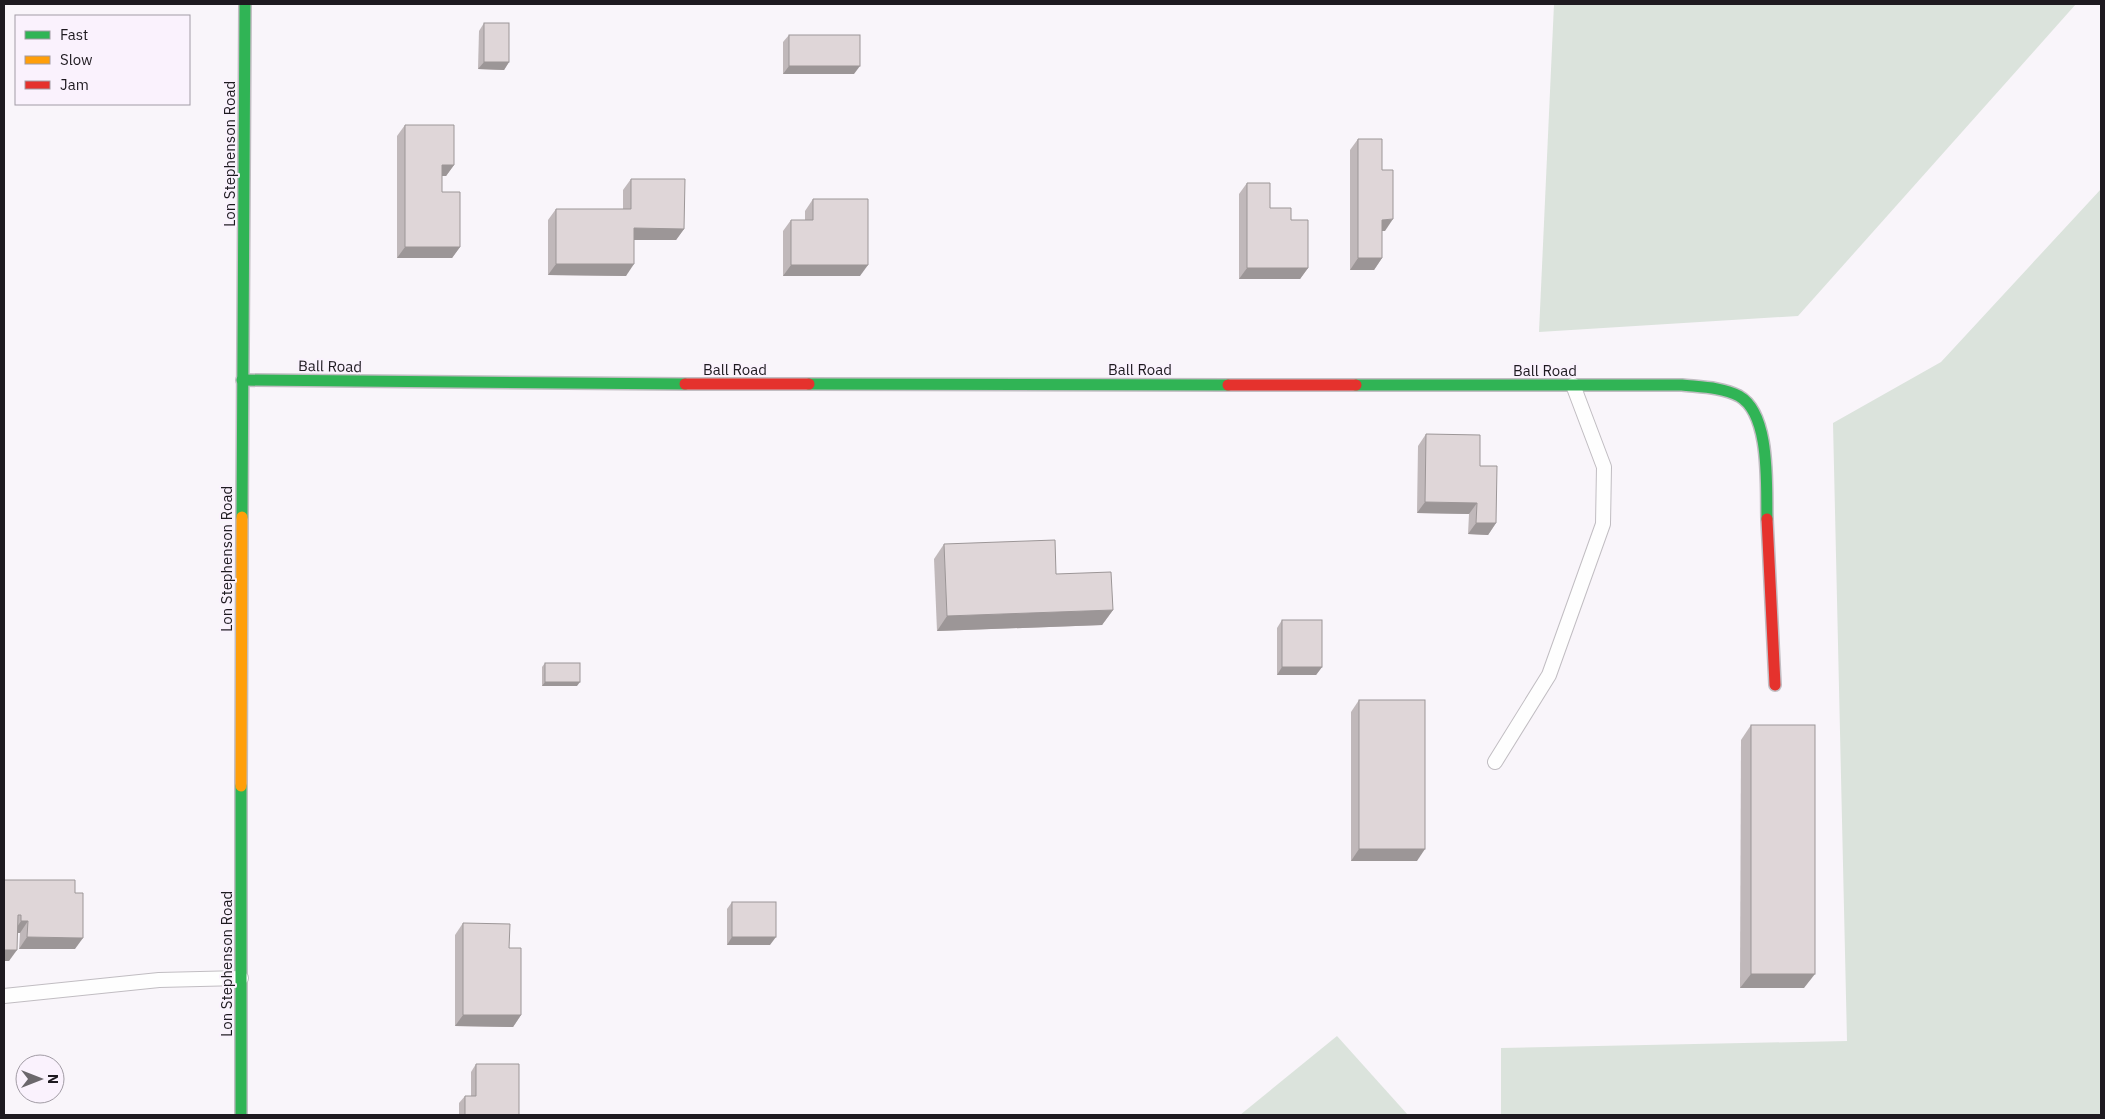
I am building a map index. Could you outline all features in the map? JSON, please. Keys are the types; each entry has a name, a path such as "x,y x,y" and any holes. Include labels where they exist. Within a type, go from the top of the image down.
{"street":[{"name":"Lon Stephenson Road","path":"240,1115 245,4"},
{"name":"Ball Road","path":"242,380 674,384 1682,385 1730,392 1744,399 1753,409 1764,444 1775,685"}],"lane":[{"path":"1495,762 1549,675 1603,524 1604,466 1573,385"},
{"path":"4,996 159,980 240,978"}],"shaded area":[{"path":"1554,4 2076,4 1798,316 1539,332"},
{"path":"2101,189 2101,1115 1501,1115 1501,1048 1847,1041 1833,423 1941,362"},
{"path":"1337,1036 1408,1115 1240,1115"}],"building":[{"path":"484,23 509,23 509,62 484,62"},
{"path":"789,35 860,35 860,66 789,66"},
{"path":"405,125 454,125 454,165 442,165 442,192 460,192 460,247 405,247"},
{"path":"1358,139 1382,139 1382,170 1393,170 1393,219 1382,220 1382,258 1358,258"},
{"path":"631,179 685,179 684,229 634,228 634,264 556,264 556,209 631,209"},
{"path":"1247,183 1270,183 1270,208 1291,208 1291,220 1308,220 1308,268 1247,268"},
{"path":"813,199 868,199 868,265 791,265 791,220 813,220"},
{"path":"1426,434 1480,435 1480,466 1497,466 1496,523 1476,523 1477,503 1425,502"},
{"path":"1055,540 1056,574 1111,572 1113,610 947,616 944,544"},
{"path":"1282,620 1322,620 1322,667 1282,667"},
{"path":"545,663 580,663 580,682 545,682"},
{"path":"1359,700 1425,700 1425,849 1359,849"},
{"path":"1751,725 1815,725 1815,974 1751,974"},
{"path":"4,880 75,880 75,893 83,893 83,938 27,937 28,921 21,921 21,915 18,915 17,950 4,950"},
{"path":"732,902 776,902 776,937 732,937"},
{"path":"463,923 510,924 509,948 521,948 521,1015 463,1015"},
{"path":"476,1064 519,1064 519,1115 465,1115 465,1096 476,1096"}],"traffic: fast":[{"path":"242,517 245,4"},
{"path":"242,380 685,384"},
{"path":"809,384 1228,385"},
{"path":"1356,385 1682,385 1711,388 1732,393 1739,396 1749,405 1757,418 1762,434 1765,452 1767,519"},
{"path":"241,786 241,1115"}],"traffic: slow":[{"path":"241,786 242,517"}],"traffic: jam":[{"path":"685,384 809,384"},
{"path":"1228,385 1356,385"},
{"path":"1767,519 1775,685"}]}
